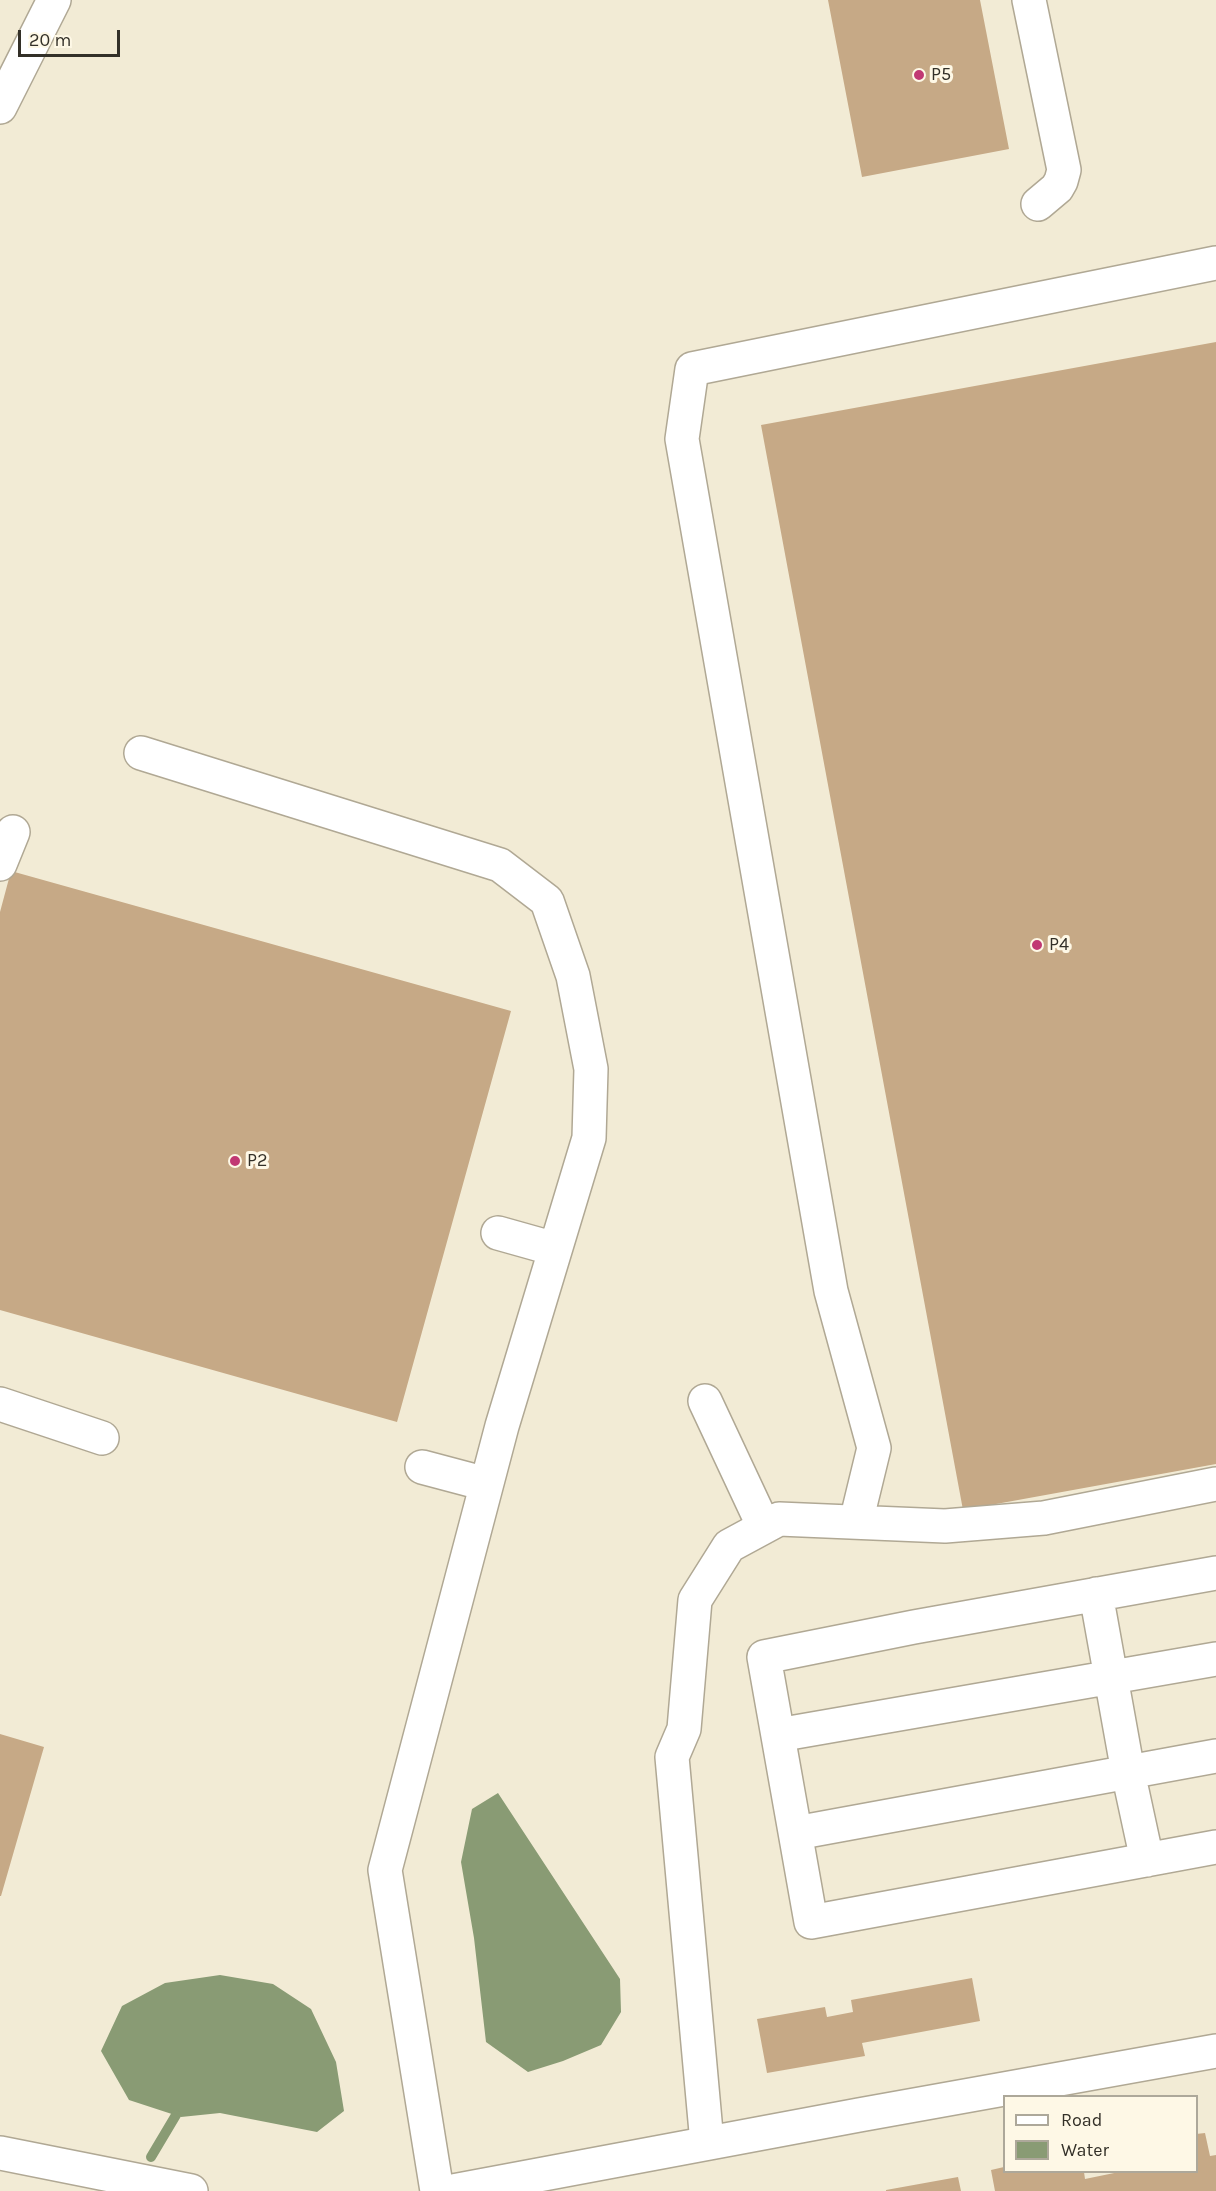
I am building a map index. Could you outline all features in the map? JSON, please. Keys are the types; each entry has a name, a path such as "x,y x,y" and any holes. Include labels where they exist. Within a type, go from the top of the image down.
{"lane":[{"path":"0,107 54,0"},
{"path":"1029,0 1064,170 1057,188 1038,204"},
{"path":"856,1522 874,1448 831,1291 682,439 692,369 1216,263"},
{"path":"141,753 500,865 547,901 573,976 591,1070 589,1138 486,1484 385,1870 437,2191"},
{"path":"0,864 13,832"},
{"path":"498,1233 555,1249"},
{"path":"705,1401 764,1527"},
{"path":"0,1404 102,1438"},
{"path":"422,1467 486,1484"},
{"path":"707,2143 672,1757 684,1728 694,1600 729,1546 779,1519 945,1527 1044,1518 1216,1484"},
{"path":"1216,1573 914,1627 765,1657 811,1922 1216,1847"},
{"path":"1096,1594 1128,1772 1147,1860"},
{"path":"778,1735 1216,1659"},
{"path":"795,1833 1216,1756"},
{"path":"453,2191 1216,2051"},
{"path":"0,2153 191,2191"}],"water":[{"path":"498,1793 620,1979 621,2012 601,2045 563,2061 528,2072 486,2042 474,1938 461,1862 472,1809"},
{"path":"220,1975 273,1984 311,2009 336,2062 344,2111 317,2132 220,2113 181,2117 129,2100 101,2051 122,2006 165,1983"}],"building":[{"name":"P5","path":"828,0 980,0 1009,149 862,177"},
{"name":"P4","path":"1216,342 1216,1464 963,1510 761,425"},
{"name":"P2","path":"11,871 511,1011 397,1422 0,1310 0,912"},
{"path":"0,1734 44,1747 1,1896 0,1896"},
{"path":"972,1978 980,2021 862,2043 865,2056 767,2073 757,2019 825,2007 827,2017 853,2012 851,2000"},
{"path":"1205,2133 1210,2156 1216,2155 1216,2191 995,2191 991,2170 1003,2167 1003,2173 1084,2173 1085,2179 1114,2173 1198,2173 1198,2134"},
{"path":"958,2177 961,2191 886,2191 886,2190"}],"waterway":[{"path":"151,2157 176,2115"}],"place":[{"name":"P5","path":"919,75"},
{"name":"P4","path":"1037,945"},
{"name":"P2","path":"235,1161"}]}
